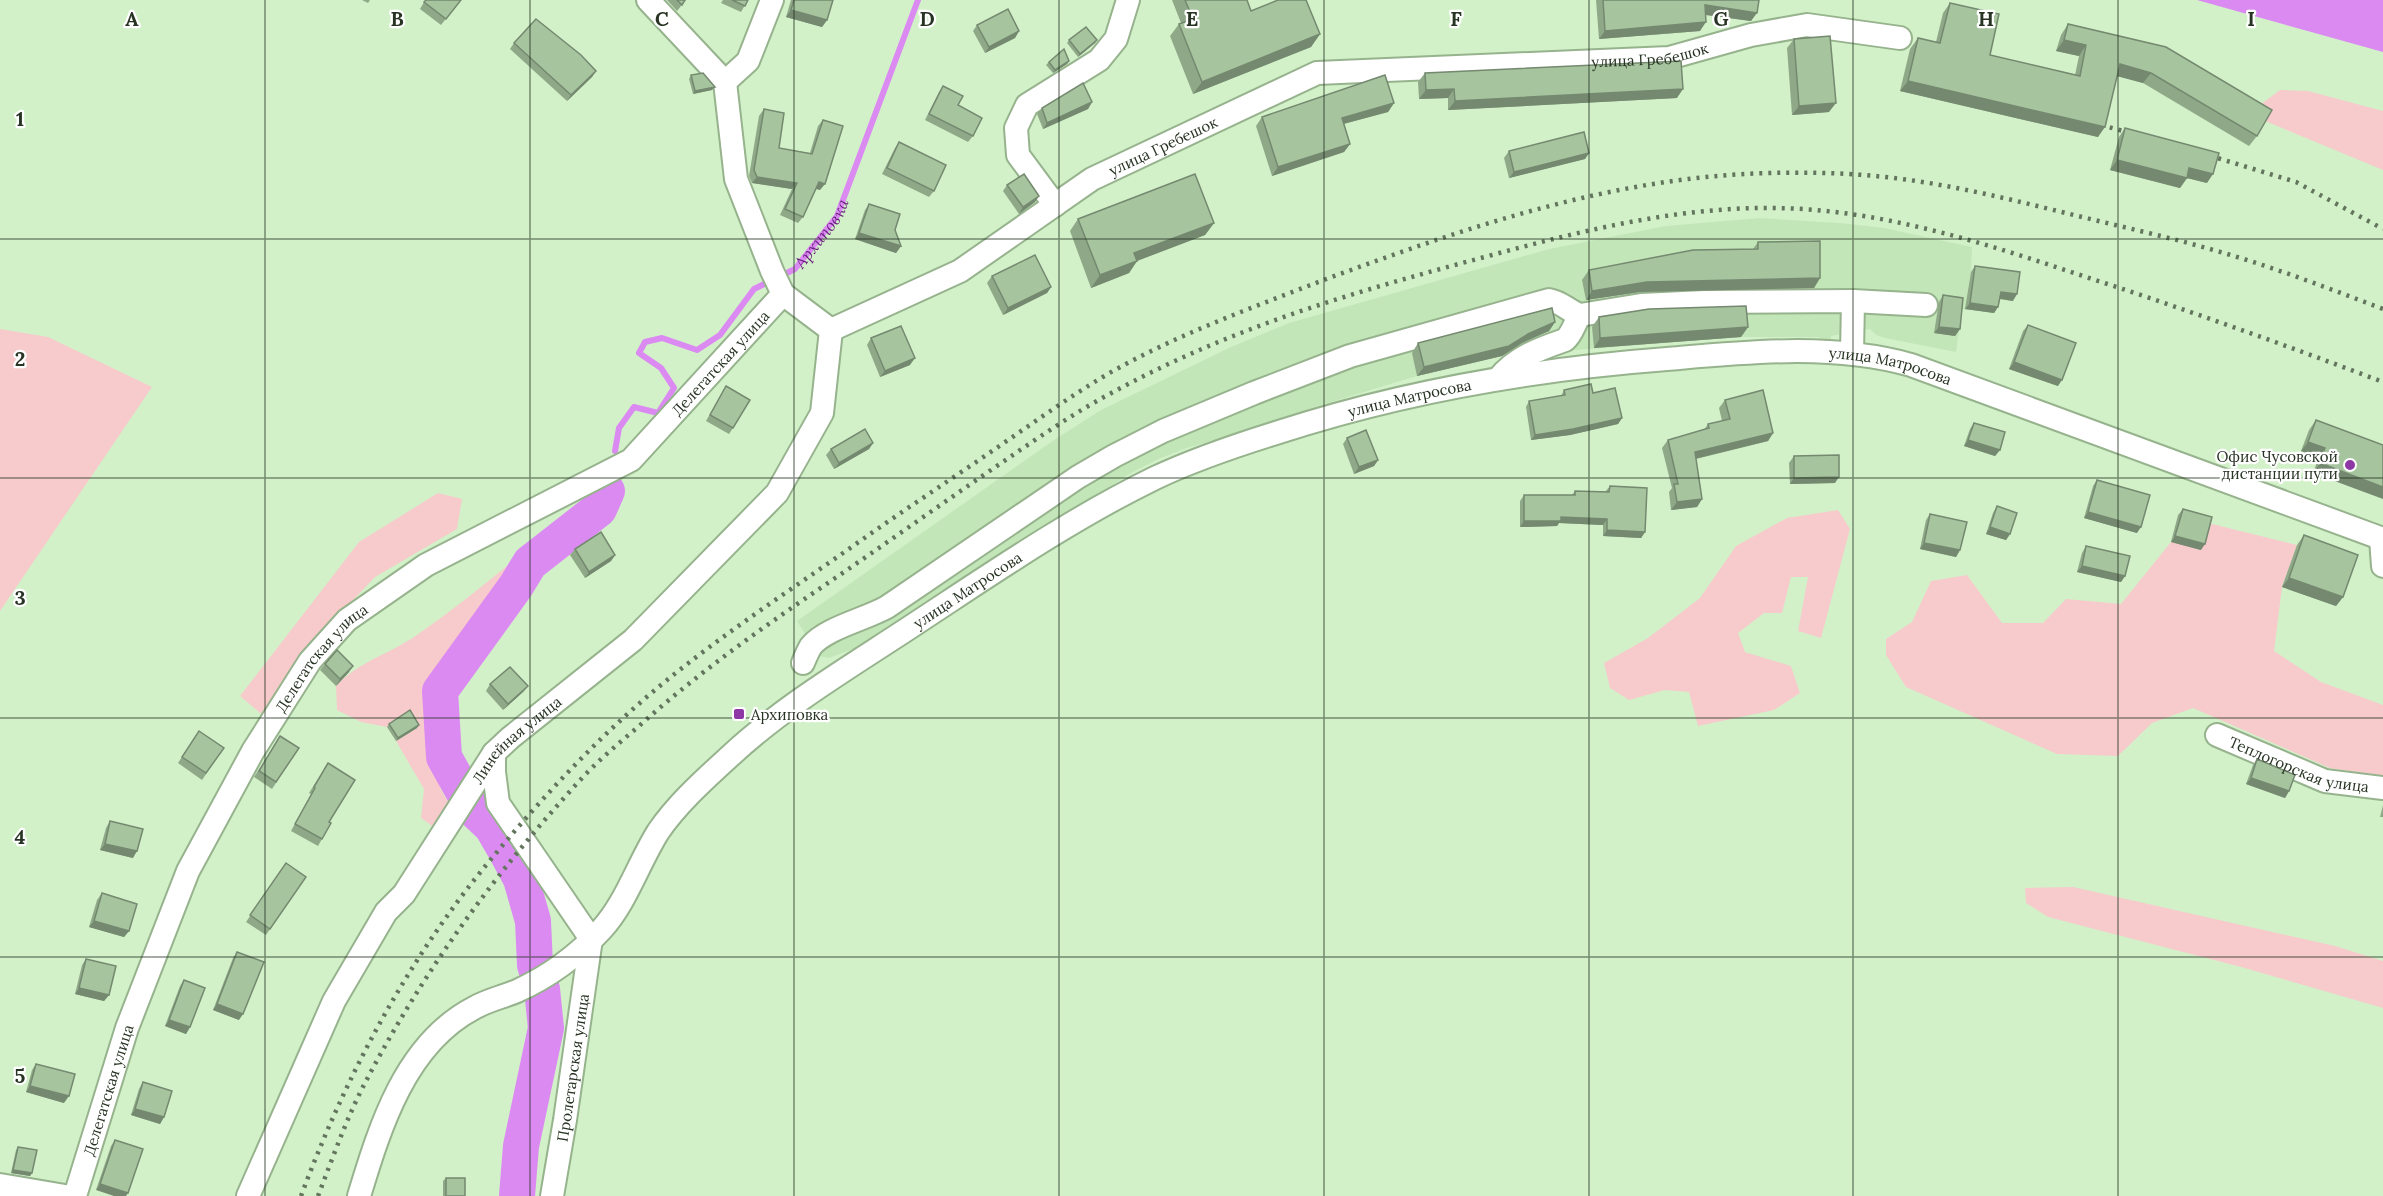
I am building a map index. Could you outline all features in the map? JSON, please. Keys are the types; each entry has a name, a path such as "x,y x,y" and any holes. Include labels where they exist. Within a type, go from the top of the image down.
{"street":[{"path":"648,0 725,82 736,179 772,271 783,294 831,330"},
{"path":"725,82 748,61 772,0"},
{"path":"1055,205 1018,155 1016,128 1027,105 1099,60 1116,39 1128,0"},
{"name":"улица Гребешок","path":"831,330 960,271 1092,179 1317,73 1670,58 1751,35 1807,25 1900,38"},
{"name":"Делегатская улица","path":"75,1196 127,1028 188,871 253,751 310,661 347,620 426,565 631,460 783,294"},
{"path":"802,663 812,645 832,631 888,607 1078,477 1114,456 1163,431 1303,373 1416,336 1549,300 1580,315 1641,305 1705,302 1853,301 1926,305"},
{"path":"1852,353 1853,301"},
{"path":"1498,379 1515,361 1566,340 1580,315"},
{"name":"Линейная улица","path":"248,1196 334,1001 386,912 404,894 494,753 633,640 777,493 822,413 831,330"},
{"name":"улица Матросова","path":"591,939 614,912 643,858 670,815 733,754 830,678 1015,558 1156,477 1243,443 1350,409 1409,395 1498,379 1608,364 1742,353 1852,353 1881,357 1911,365 2382,539"},
{"path":"2382,539 2383,566"},
{"name":"Теплогорская улица","path":"2217,735 2325,781 2383,788"},
{"path":"359,1196 386,1117 411,1068 423,1050 449,1024 464,1013 489,1000 522,988 561,967 591,939 498,803 494,753"},
{"name":"Пролетарская улица","path":"552,1196 591,939"},
{"path":"0,1185 65,1196"}],"shaded area":[{"path":"2197,0 2383,0 2383,52"},
{"path":"2280,90 2308,91 2383,111 2383,170 2265,121 2260,105"},
{"path":"1760,218 1884,228 1972,247 1971,272 2016,279 2013,301 1996,299 1971,310 1962,309 1956,352 1885,338 1876,335 1870,329 1820,340 1819,337 1741,337 1551,352 1547,340 1517,347 1517,352 1417,376 1161,458 1131,473 853,649 829,658 819,656 797,621 1051,442 1101,410 1231,347 1289,323 1549,249 1666,226"},
{"path":"0,329 48,337 152,387 0,611"},
{"path":"438,493 462,499 457,529 375,577 314,641 265,717 240,696 359,542"},
{"path":"577,506 589,525 526,588 464,670 447,699 450,757 440,788 448,802 435,828 421,818 424,789 396,741 417,728 408,714 387,727 361,722 337,710 336,686 355,670 407,642 438,620 499,573"},
{"path":"1838,510 1850,529 1821,638 1798,631 1808,577 1791,577 1782,613 1764,613 1738,633 1745,652 1791,666 1800,693 1774,710 1698,726 1689,692 1665,690 1629,700 1610,688 1604,663 1648,638 1700,598 1736,546 1787,518"},
{"path":"2208,523 2297,545 2282,587 2274,651 2321,682 2383,705 2383,776 2330,768 2193,708 2152,723 2118,756 2057,754 1906,687 1886,655 1886,639 1912,622 1931,581 1967,575 2002,623 2043,623 2066,599 2121,604 2171,542"},
{"path":"2073,887 2335,946 2383,961 2383,1008 2241,967 2048,917 2026,903 2025,888"}],"building":[{"path":"426,0 461,0 446,19 424,2"},
{"path":"732,0 748,0 745,6"},
{"path":"794,0 833,0 827,20 791,10"},
{"path":"1185,0 1247,0 1251,11 1278,0 1306,0 1320,34 1202,82 1179,24 1193,19"},
{"path":"1603,0 1759,0 1757,13 1705,5 1706,22 1605,31"},
{"path":"1950,3 1999,14 1990,55 2080,76 2086,45 2064,40 2068,24 2166,47 2272,110 2257,136 2151,73 2120,64 2105,127 1908,81 1918,38 1940,43"},
{"path":"1008,9 1019,31 989,47 977,25"},
{"path":"536,19 581,55 596,71 571,95 514,43"},
{"path":"1086,27 1097,40 1080,54 1069,40"},
{"path":"1830,36 1836,103 1799,106 1794,39"},
{"path":"1064,49 1069,61 1055,70 1049,62"},
{"path":"1681,61 1683,89 1455,101 1454,89 1426,90 1425,73"},
{"path":"703,73 715,87 695,91 691,75"},
{"path":"1385,75 1394,103 1342,118 1350,144 1278,167 1262,117"},
{"path":"1083,83 1092,102 1047,123 1042,108"},
{"path":"943,86 963,96 958,105 982,118 973,136 929,114"},
{"path":"764,109 784,113 779,148 812,154 823,120 843,126 825,184 819,182 803,217 785,209 797,183 757,177 754,170"},
{"path":"2125,128 2219,153 2213,174 2189,168 2187,178 2117,160"},
{"path":"1584,132 1589,153 1514,172 1509,151"},
{"path":"899,142 946,165 934,191 887,168"},
{"path":"1024,174 1039,196 1023,207 1007,185"},
{"path":"1195,174 1214,223 1134,253 1137,261 1100,275 1078,219"},
{"path":"869,204 900,214 895,230 901,246 859,233"},
{"path":"1820,241 1820,278 1647,282 1592,291 1589,270 1693,250 1758,249 1758,242"},
{"path":"1035,255 1051,287 1008,308 992,276"},
{"path":"1975,266 2020,272 2017,294 2001,292 1998,307 1970,303"},
{"path":"1943,295 1963,298 1960,329 1939,327"},
{"path":"1746,306 1748,327 1600,338 1599,317 1649,309"},
{"path":"1552,308 1555,322 1528,334 1509,346 1424,367 1418,343"},
{"path":"2028,325 2076,343 2062,380 2014,362"},
{"path":"901,326 915,358 885,371 871,338"},
{"path":"1591,384 1593,393 1615,388 1622,418 1535,435 1529,401 1565,395 1564,390"},
{"path":"726,386 750,400 733,428 710,415"},
{"path":"1763,390 1773,433 1695,452 1702,499 1677,502 1674,484 1678,484 1668,440 1709,428 1708,424 1730,419 1725,400"},
{"name":"Офис Чусовской дистанции пути","path":"2316,420 2383,445 2383,487 2320,463 2325,448 2308,442"},
{"path":"1974,423 2005,432 2000,450 1968,440"},
{"path":"865,429 873,443 839,463 831,449"},
{"path":"1366,430 1378,460 1359,467 1347,438"},
{"path":"1839,455 1839,477 1794,478 1794,456"},
{"path":"2097,480 2150,495 2141,527 2088,512"},
{"path":"1610,486 1647,488 1645,532 1607,530 1607,519 1561,517 1561,521 1524,521 1524,495 1575,495 1575,491 1609,492"},
{"path":"1997,506 2017,513 2010,534 1990,527"},
{"path":"2183,509 2212,517 2205,544 2175,536"},
{"path":"1930,514 1967,522 1960,550 1924,543"},
{"path":"601,532 615,555 589,572 575,549"},
{"path":"2304,535 2358,555 2343,597 2289,578"},
{"path":"2086,546 2130,556 2125,576 2082,566"},
{"path":"337,650 353,666 340,679 325,664"},
{"path":"510,667 528,686 508,704 490,684"},
{"path":"410,710 419,725 398,738 389,724"},
{"path":"199,731 224,748 206,773 182,757"},
{"path":"280,736 299,748 276,782 259,771"},
{"path":"2257,759 2295,775 2289,791 2251,778"},
{"path":"328,763 355,780 329,822 331,823 322,839 295,824"},
{"path":"110,821 143,829 137,851 105,844"},
{"path":"286,863 306,877 270,929 250,915"},
{"path":"102,893 137,904 129,931 94,921"},
{"path":"237,952 264,962 243,1014 217,1004"},
{"path":"86,959 116,966 109,995 79,988"},
{"path":"184,980 205,988 190,1027 169,1020"},
{"path":"36,1064 75,1074 69,1096 30,1086"},
{"path":"143,1082 172,1091 164,1117 135,1109"},
{"path":"115,1140 143,1149 128,1193 100,1184"},
{"path":"18,1147 37,1150 32,1173 13,1170"},
{"path":"446,1178 465,1178 465,1196 446,1196"}],"waterway":[{"name":"Архиповка","path":"615,451 619,428 634,407 658,413 674,388 661,368 639,353 645,342 662,338 697,350 720,335 754,289 795,269 837,216 918,0"},
{"name":"Архиповка","path":"517,1196 521,1146 546,1028 542,989 535,965 533,921 521,879 507,853 492,827 473,809 444,757 440,691 530,563 599,509 607,491"}],"railway":[{"path":"2101,125 2138,135"},
{"path":"2201,153 2296,182 2383,229"},
{"path":"301,1196 359,1062 382,1019 433,936 510,836 607,733 674,674 896,516 1098,380 1189,333 1376,261 1542,208 1599,194 1656,184 1714,176 1772,173 1871,176 1910,180 1984,194 2217,251 2280,271 2383,309"},
{"path":"318,1196 359,1095 412,1000 492,884 552,812 603,757 688,684 740,645 991,470 1101,399 1208,346 1347,296 1527,246 1597,229 1667,216 1702,211 1774,208 1854,215 1973,241 2200,315 2383,382"}],"place":[{"name":"Офис Чусовской дистанции пути","path":"2350,465"},
{"name":"Архиповка","path":"739,714"}]}
